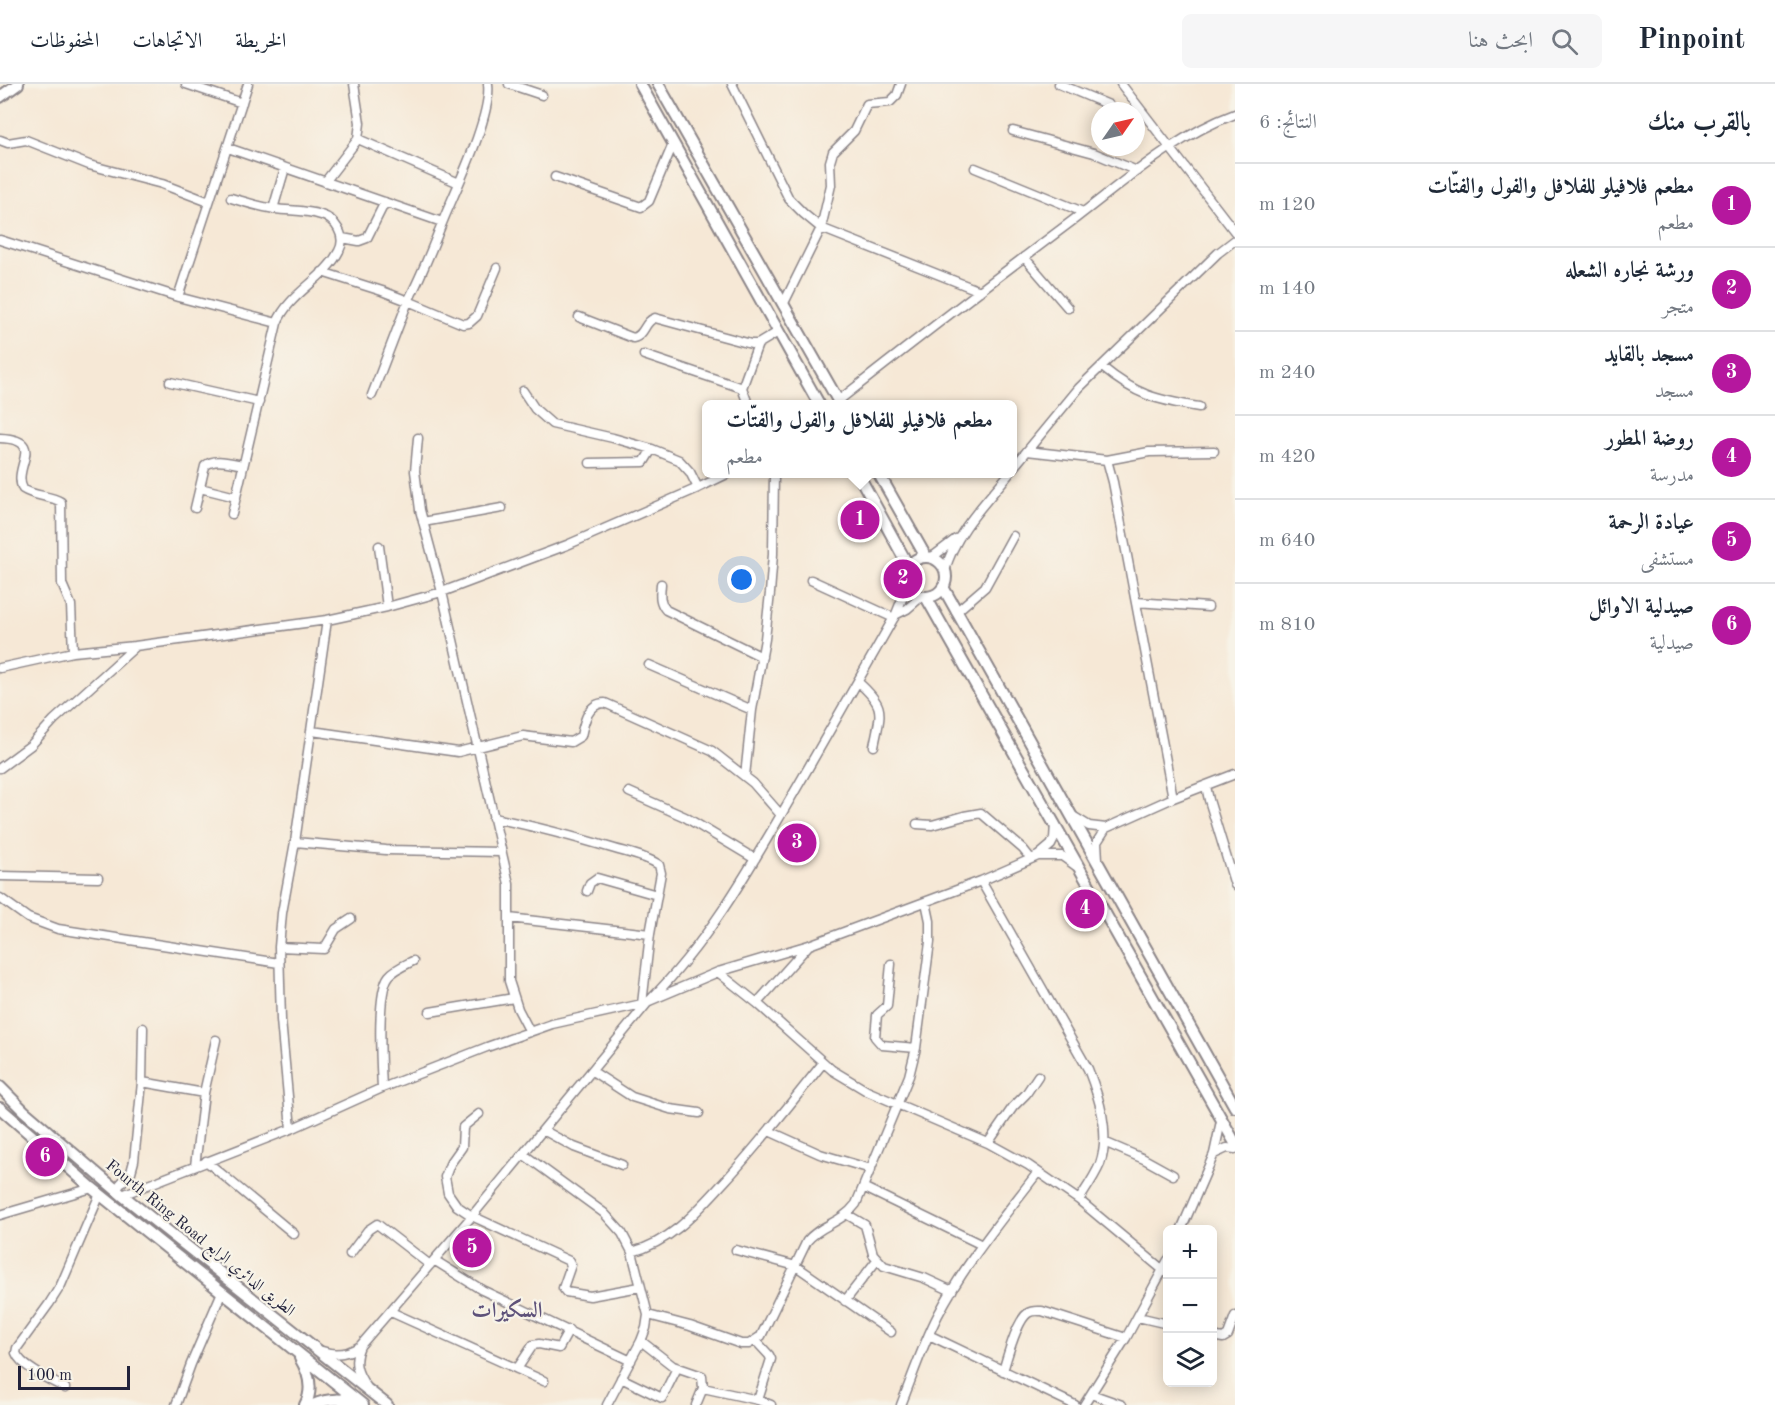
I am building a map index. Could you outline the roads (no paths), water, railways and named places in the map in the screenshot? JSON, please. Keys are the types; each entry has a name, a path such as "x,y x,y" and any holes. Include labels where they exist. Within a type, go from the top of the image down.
{"main road":[{"path":"2,91 18,84"},
{"path":"640,84 816,400"},
{"path":"658,84 837,400"},
{"path":"860,478 909,567"},
{"path":"881,478 928,558"},
{"path":"928,558 940,563 945,572 945,582 943,587 933,595 924,596 913,592 908,584 907,572 916,560 928,558"},
{"path":"943,587 1235,1107"},
{"path":"924,596 1235,1143"},
{"name":"Fourth Ring Road الطريق الدائري الرابع","path":"0,1087 24,1111 119,1192 387,1405"},
{"name":"Fourth Ring Road الطريق الدائري الرابع","path":"0,1108 96,1191 362,1405"},
{"path":"14,1121 24,1111"},
{"path":"295,1351 306,1366 309,1375 310,1393 305,1405"},
{"path":"313,1405 339,1399 362,1405"}],"street":[{"path":"186,84 242,103"},
{"path":"178,297 248,84"},
{"path":"325,182 358,139 360,123 354,84"},
{"path":"372,395 408,301 431,255 477,136 489,94 488,84"},
{"path":"510,84 542,95"},
{"path":"732,84 789,199 804,214 821,228 980,291"},
{"path":"783,305 821,228 831,185 830,162 833,152 854,130 867,104 890,102 897,95 901,84"},
{"path":"1059,84 1102,102"},
{"path":"1121,84 1235,232"},
{"path":"843,400 1137,171 1171,147 1209,125 1235,114"},
{"path":"1013,131 1094,153 1137,171"},
{"path":"358,139 459,183"},
{"path":"0,140 8,143 26,140 89,165 162,184 208,202"},
{"path":"555,177 641,207 649,201 673,144"},
{"path":"228,148 442,222"},
{"path":"273,209 285,168"},
{"path":"975,168 1083,212"},
{"path":"231,198 273,209 319,214 330,219 338,227 342,238 341,248 334,260 288,306 277,323 232,514"},
{"path":"342,238 359,241 367,238 385,202"},
{"path":"0,240 178,297 277,323"},
{"path":"1017,463 1059,412 1102,367 1218,253 1235,240"},
{"path":"1024,257 1068,308"},
{"path":"322,272 408,301 463,324 469,323 477,316 497,268"},
{"path":"579,317 633,338 640,335 649,320 656,318 758,344"},
{"path":"746,400 742,388 758,344 778,332"},
{"path":"644,355 742,388"},
{"path":"1102,367 1129,387 1161,400 1199,407"},
{"path":"170,382 259,402"},
{"path":"523,391 534,409 552,424 613,438 673,458 685,465 698,488"},
{"path":"0,438 13,439 21,442 25,447 26,454 21,480 23,489 28,493 61,502 62,584 70,605 73,652"},
{"path":"418,438 414,471 423,522 442,592 493,818 507,869 509,981 514,998 530,1032"},
{"path":"590,463 644,462 652,450"},
{"path":"1027,451 1107,460 1149,453 1214,451"},
{"path":"1107,460 1173,798"},
{"path":"195,508 205,466 210,461 243,465"},
{"path":"0,668 73,652 327,620 387,607 442,592 567,545 719,478"},
{"path":"745,776 752,710 762,657 770,593 774,478"},
{"path":"945,572 950,554 961,534 1006,478"},
{"path":"200,488 236,497"},
{"path":"423,522 502,508"},
{"path":"928,558 961,534"},
{"path":"956,612 985,588 1013,536"},
{"path":"379,546 387,607"},
{"path":"811,580 895,616"},
{"path":"661,584 660,598 666,610 762,657"},
{"path":"318,1350 342,1354 349,1353 360,1346 472,1216 592,1071 645,1002 670,980 716,922 858,682 895,616 908,584"},
{"path":"895,616 924,596"},
{"path":"1136,602 1208,607"},
{"path":"291,1129 285,1077 279,947 282,913 296,842 327,620"},
{"path":"0,768 31,745 54,720 135,646"},
{"path":"649,665 752,710"},
{"path":"858,682 878,702 880,715 874,746"},
{"path":"312,731 458,752 523,736 574,741 581,736 589,711 599,703 605,704 712,751 745,776 781,815"},
{"path":"1098,862 1097,842 1100,833 1106,828 1173,798 1235,774"},
{"path":"1206,786 1235,885"},
{"path":"629,792 685,818 755,859"},
{"path":"916,824 932,825 981,813 1034,858 1062,856 1081,870"},
{"path":"1071,815 1089,826 1106,828"},
{"path":"493,818 537,826 655,862 661,869 650,934 645,1002"},
{"path":"119,1192 291,1129 382,1088 530,1032 593,1013 645,1002 718,972 809,945 981,881 1034,858 1051,845 1054,839 1055,823"},
{"path":"296,842 386,850 501,852"},
{"path":"0,876 98,878"},
{"path":"587,891 590,883 597,878 657,896"},
{"path":"981,881 1088,1069 1101,1109 1104,1142 1100,1163 1079,1200"},
{"path":"0,898 28,918 58,929 279,963"},
{"path":"648,1315 690,1326 741,1344 756,1341 761,1336 807,1241 813,1234 848,1215 856,1204 909,1076 916,1048 930,942 930,921 926,902"},
{"path":"509,918 650,934"},
{"path":"279,947 324,950 336,929 351,920"},
{"path":"757,1004 809,945"},
{"path":"382,1088 380,1053 382,1004 386,981 392,973 413,961"},
{"path":"891,964 887,1006 878,1016 876,1041 882,1046 916,1048"},
{"path":"718,972 823,1063 867,1091 988,1143 1038,1172 1079,1200 1163,1270 1126,1338 1084,1405"},
{"path":"430,1012 514,998"},
{"path":"119,1192 131,1172 134,1161 142,1082 143,1028"},
{"path":"195,1166 204,1093 216,1040"},
{"path":"632,1252 648,1248 668,1237 700,1209 769,1131 823,1063"},
{"path":"592,1071 632,1097 670,1109 699,1113"},
{"path":"988,1143 1038,1076"},
{"path":"1220,1080 1235,1087"},
{"path":"142,1082 204,1093"},
{"path":"479,1114 463,1127 462,1147 450,1164 445,1177 448,1193 457,1206 472,1216 569,1260 571,1265 563,1288 566,1292 590,1296 640,1287"},
{"path":"1183,1225 1214,1154 1221,1121"},
{"path":"543,1130 574,1147 622,1165"},
{"path":"769,1131 820,1154 870,1169"},
{"path":"1104,1142 1144,1159 1173,1175"},
{"path":"1214,1154 1227,1148 1235,1149"},
{"path":"523,1154 604,1213 622,1233 632,1252 648,1315 641,1341 607,1405"},
{"path":"206,1161 294,1234"},
{"path":"901,1405 929,1335 952,1291 982,1245 1038,1172"},
{"path":"863,1187 982,1245"},
{"path":"0,1215 96,1191"},
{"path":"65,1388 31,1368 18,1358 16,1353 17,1348 61,1285 96,1191"},
{"path":"848,1215 865,1225 870,1248 877,1260 884,1266 924,1278 952,1291"},
{"path":"350,1254 368,1230 377,1224 432,1262 482,1290 631,1360"},
{"path":"736,1250 796,1266 891,1332"},
{"path":"845,1301 877,1260"},
{"path":"176,1405 222,1292"},
{"path":"1003,1371 1010,1346 1023,1318 1035,1311 1042,1311 1126,1338"},
{"path":"391,1312 543,1381"},
{"path":"1217,1337 1223,1338 1228,1335 1235,1316"},
{"path":"1138,1317 1163,1323"},
{"path":"517,1369 533,1345 559,1348 569,1330"},
{"path":"929,1335 1075,1405"},
{"path":"641,1341 662,1359 677,1368 702,1376 703,1389 696,1405"},
{"path":"756,1341 771,1359 758,1400"},
{"path":"360,1346 356,1369 370,1391"},
{"path":"621,1378 662,1398 677,1368"},
{"path":"703,1389 758,1400 771,1405"},
{"path":"1091,1394 1122,1405"}],"place":[{"name":"مطعم فلافيلو للفلافل والفول والفتّات","path":"860,520"},
{"name":"ورشة نجاره الشعله","path":"903,579"},
{"name":"مسجد بالقايد","path":"797,843"},
{"name":"روضة المطور","path":"1085,909"},
{"name":"صيدلية الاوائل","path":"45,1157"},
{"name":"عيادة الرحمة","path":"472,1248"}],"district":[{"name":"السكيرات","path":"507,1309"}]}
